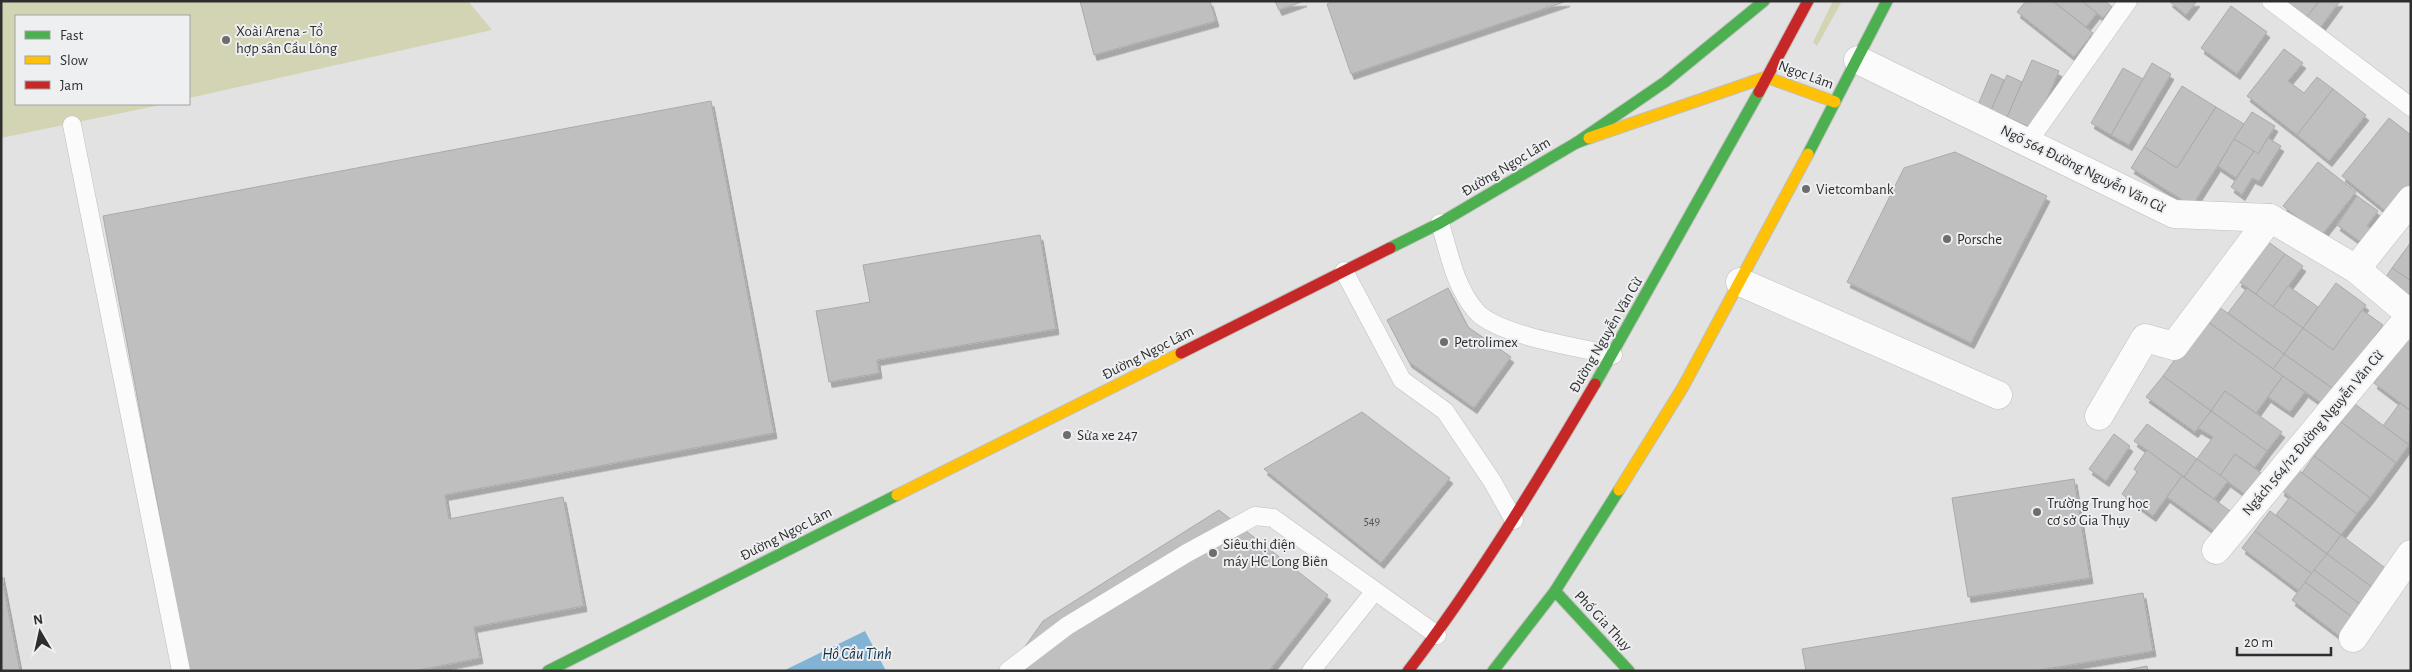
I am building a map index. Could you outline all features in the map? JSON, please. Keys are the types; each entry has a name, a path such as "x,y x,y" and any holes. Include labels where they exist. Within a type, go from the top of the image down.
{"main road":[{"path":"1576,143 1665,82 1764,1"},
{"name":"Đường Nguyễn Văn Cừ","path":"1408,671 1437,635 1514,520 1613,355 1678,244 1808,1"},
{"path":"1493,671 1555,591 1683,387 1836,102 1887,1"},
{"name":"Đường Ngọc Lâm","path":"548,671 1440,223 1576,143 1685,103 1766,77"},
{"name":"Ngọc Lâm","path":"1766,77 1836,102"},
{"name":"Phố Gia Thụy","path":"1555,591 1629,671"}],"street":[{"name":"Ngõ 564 Đường Nguyễn Văn Cừ","path":"1858,60 2174,214 2270,218 2356,269 2411,315"},
{"path":"2356,269 2411,200"},
{"path":"2099,416 2145,338 2174,346 2270,218"},
{"path":"1740,282 1998,395"},
{"name":"Ngách 564/12 Đường Nguyễn Văn Cừ","path":"2216,550 2411,315"},
{"path":"2353,638 2411,554"}],"lane":[{"path":"2028,142 2128,1"},
{"path":"2271,1 2411,107"},
{"path":"72,125 181,671"},
{"path":"1440,223 1455,274 1477,313 1490,322 1519,334 1613,355"},
{"path":"1344,271 1402,380 1445,410 1492,481 1514,520"},
{"path":"1008,671 1067,626 1179,557 1255,516 1273,518 1374,592 1437,635"},
{"path":"1311,671 1374,592"}],"green space":[{"path":"1,1 468,1 492,30 190,98 190,15 15,15 15,105 160,105 1,138"},
{"path":"1833,1 1842,1 1817,46 1813,42"}],"water":[{"name":"Hồ Cầu Tình","path":"865,631 886,671 783,671"}],"building":[{"path":"1080,1 1210,1 1216,21 1094,55"},
{"path":"1275,1 1304,1 1279,10"},
{"path":"1334,1 1567,1 1351,74 1327,4"},
{"path":"2026,1 2053,1 2093,33 2074,57 2017,12"},
{"path":"2053,1 2082,1 2097,13 2086,27"},
{"path":"2082,1 2105,1 2112,7 2103,18"},
{"path":"2169,1 2197,1 2186,15"},
{"path":"2283,1 2319,1 2304,21"},
{"path":"2319,1 2340,1 2318,31 2304,21"},
{"path":"2231,6 2267,32 2237,74 2201,48"},
{"path":"2284,49 2303,63 2288,81 2304,93 2317,77 2333,89 2297,135 2247,96"},
{"path":"2032,60 2059,71 2034,129 2007,117"},
{"path":"2152,63 2171,74 2129,145 2111,135"},
{"path":"2123,68 2143,79 2111,135 2091,123"},
{"path":"1991,74 2004,80 1988,118 1975,112"},
{"path":"2007,75 2022,82 2007,117 1991,110"},
{"path":"2182,86 2216,107 2177,168 2144,147"},
{"path":"2333,89 2366,115 2329,161 2297,135"},
{"path":"711,101 774,433 445,495 449,519 563,497 584,606 474,627 480,658 414,671 189,671 103,216"},
{"path":"2216,107 2244,124 2192,206 2131,168 2144,147 2177,168"},
{"path":"2252,112 2275,126 2258,154 2234,139"},
{"path":"2389,118 2411,135 2411,195 2393,217 2342,176"},
{"path":"2268,138 2281,146 2259,181 2252,178 2242,195 2231,187 2254,151 2258,154"},
{"path":"2234,139 2254,151 2236,178 2218,166"},
{"name":"Porsche","path":"1955,152 2047,196 1971,343 1847,282 1904,168"},
{"path":"2318,162 2356,192 2321,236 2283,206"},
{"path":"2357,196 2378,211 2367,226 2381,235 2369,248 2337,225"},
{"path":"1040,235 1056,329 877,360 879,373 829,382 816,311 870,302 863,265"},
{"path":"2267,241 2285,254 2256,294 2238,281"},
{"path":"2411,242 2411,281 2392,268"},
{"path":"2285,254 2303,266 2273,307 2256,294"},
{"path":"2392,268 2411,281 2411,307 2380,286"},
{"path":"2336,283 2366,305 2333,350 2303,328"},
{"path":"2288,286 2318,307 2303,328 2273,307"},
{"name":"Petrolimex","path":"1448,288 1468,327 1511,357 1474,408 1409,362 1387,320"},
{"path":"2247,288 2303,328 2284,354 2228,313"},
{"path":"2215,304 2284,354 2273,369 2204,319"},
{"path":"2362,310 2383,325 2354,365 2342,395 2284,354 2303,328 2333,350"},
{"path":"2204,319 2283,376 2256,413 2225,391 2211,411 2163,376"},
{"path":"2406,340 2411,344 2411,411 2374,383"},
{"path":"2284,354 2342,395 2331,410 2273,369"},
{"path":"2163,376 2211,411 2195,432 2146,397"},
{"path":"2283,376 2305,392 2290,412 2268,397"},
{"path":"2225,391 2282,432 2267,451 2211,411"},
{"path":"2400,403 2411,411 2409,445 2383,426"},
{"path":"2355,404 2409,445 2396,463 2341,422"},
{"path":"2211,411 2267,451 2255,468 2235,454 2220,476 2197,459 2213,437 2198,428"},
{"path":"1362,412 1450,478 1381,563 1264,469"},
{"path":"2341,422 2396,463 2370,498 2314,456"},
{"path":"2147,424 2197,459 2184,477 2134,441"},
{"path":"2114,434 2130,446 2106,481 2089,469"},
{"path":"2147,450 2182,476 2153,516 2122,494 2137,472 2134,469"},
{"path":"2235,454 2268,478 2253,500 2220,476"},
{"path":"2314,456 2370,498 2357,514 2302,473"},
{"path":"2197,459 2228,481 2214,499 2184,477"},
{"path":"2297,469 2357,514 2341,535 2281,490"},
{"path":"2182,476 2237,516 2222,537 2167,497"},
{"path":"2074,479 2090,578 1968,597 1952,498"},
{"path":"2290,497 2341,535 2327,554 2276,515"},
{"name":"Siêu thị điện máy HC Long Biên","path":"1219,510 1328,595 1269,671 1008,671 1043,621"},
{"path":"2270,511 2327,554 2312,574 2255,531"},
{"path":"2255,531 2312,574 2299,591 2242,548"},
{"path":"2341,535 2392,573 2377,591 2327,554"},
{"path":"2327,554 2377,591 2365,608 2314,570"},
{"path":"2314,570 2365,608 2356,620 2305,582"},
{"path":"1,572 20,671 1,671"},
{"path":"2305,582 2356,620 2342,638 2292,600"},
{"path":"2143,593 2153,651 2033,671 1806,671 1802,649"},
{"path":"2147,666 2148,671 2121,671"}],"traffic: fast":[{"path":"1576,143 1665,82 1764,1"},
{"path":"1808,154 1887,1"},
{"path":"1595,384 1759,92"},
{"path":"1390,248 1440,223 1576,143 1589,138"},
{"path":"1493,671 1555,591 1619,490"},
{"path":"548,671 897,495"},
{"path":"1555,591 1629,671"}],"traffic: slow":[{"path":"1589,138 1766,77 1835,102"},
{"path":"1619,490 1683,387 1808,154"},
{"path":"897,495 1181,353"}],"traffic: jam":[{"path":"1759,92 1808,1"},
{"path":"1181,353 1390,248"},
{"path":"1408,671 1483,566 1595,384"}],"place":[{"name":"Xoài Arena - Tổ hợp sân Cầu Lông","path":"226,40"},
{"name":"Vietcombank","path":"1806,189"},
{"name":"Porsche","path":"1947,239"},
{"name":"Petrolimex","path":"1444,342"},
{"name":"Sửa xe 247","path":"1067,435"},
{"name":"Trường Trung học cơ sở Gia Thụy","path":"2037,512"},
{"name":"Siêu thị điện máy HC Long Biên","path":"1213,553"}]}
